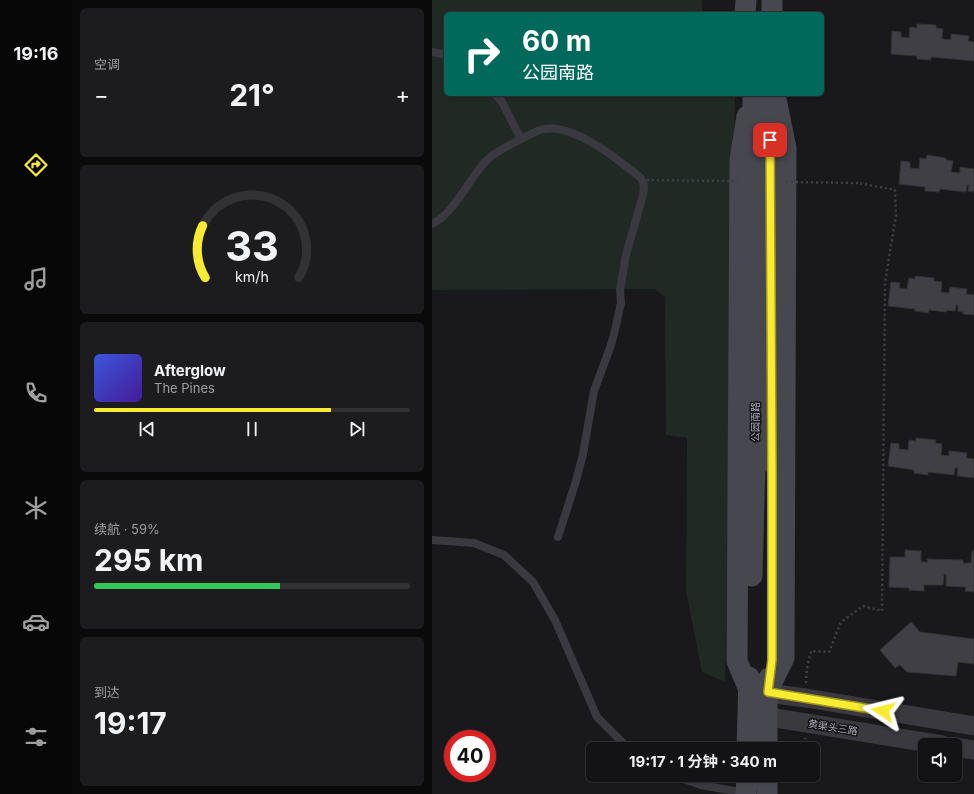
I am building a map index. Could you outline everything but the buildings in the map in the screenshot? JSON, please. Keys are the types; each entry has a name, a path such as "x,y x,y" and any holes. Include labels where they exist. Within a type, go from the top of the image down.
{"main road":[{"path":"745,12 746,0"},
{"path":"752,0 752,12"},
{"path":"768,0 768,12"},
{"path":"772,0 772,12"},
{"path":"748,96 749,106 740,160 737,661 758,691 784,658 786,148 774,96"},
{"name":"公园南路","path":"753,96 764,463 772,660 758,691 758,715 765,742"},
{"name":"公园南路","path":"764,463 769,96"},
{"name":"公园南路","path":"749,742 758,715"},
{"path":"767,782 767,794"}],"street":[{"path":"758,691 974,726"},
{"name":"黄渠头三路","path":"758,715 918,741"},
{"path":"962,748 974,750"}],"lane":[{"path":"432,52 444,55"},
{"path":"497,96 502,102 521,139"},
{"path":"432,224 449,210 487,160 505,147 543,129 560,130 582,137 605,150 642,180 644,186 643,195 625,260 620,290 621,303 616,330 612,345 594,391 583,454 558,537"},
{"path":"432,540 474,543 504,555 532,582 555,620 597,717 621,742"},
{"path":"692,782 701,785 746,787"}],"path":[{"path":"807,668 811,652 829,652 841,622 863,606 882,611 885,283 896,215 895,190 858,183"}],"shaded area":[{"path":"432,0 702,0 702,12 444,12 444,96 735,96 725,682 702,672 686,591 687,438 666,435 665,297 655,289 432,290"}],"route":[{"path":"770,140 772,660 768,692 883,711"}]}
